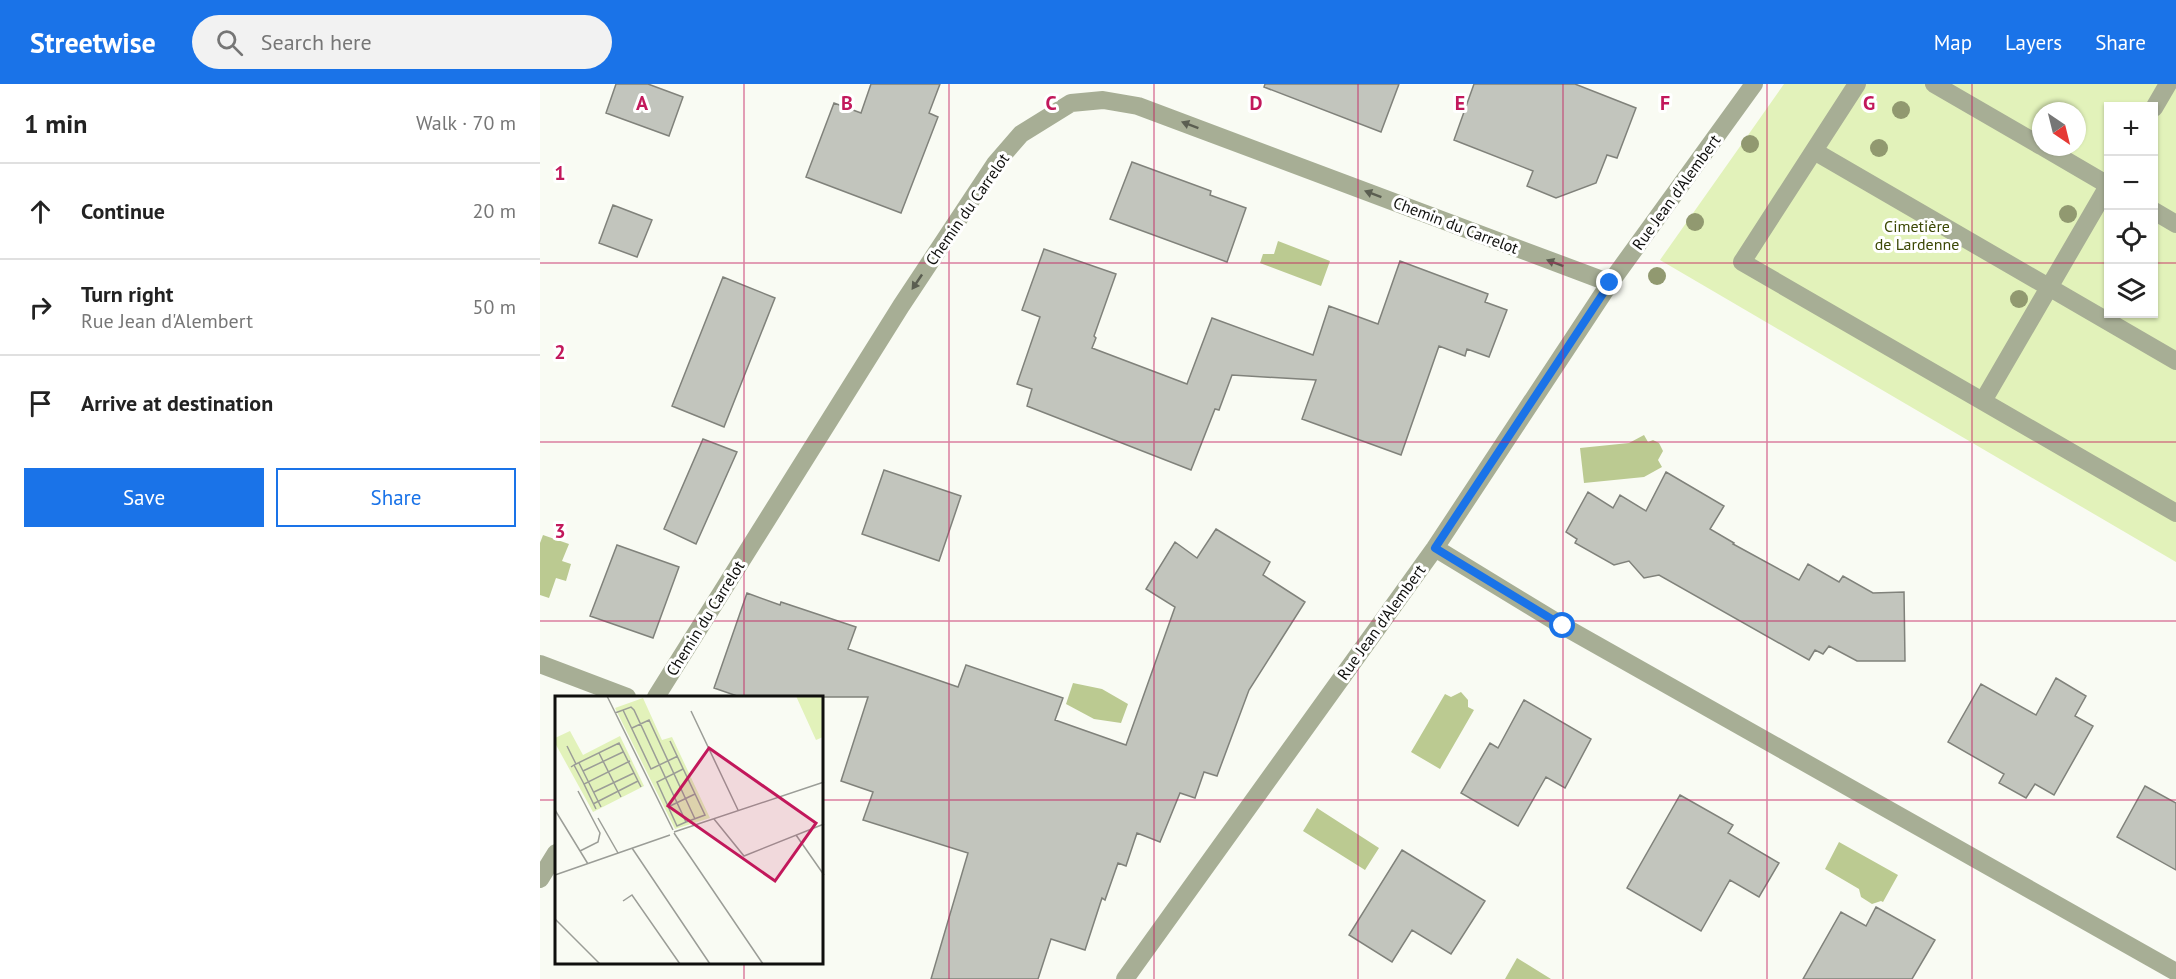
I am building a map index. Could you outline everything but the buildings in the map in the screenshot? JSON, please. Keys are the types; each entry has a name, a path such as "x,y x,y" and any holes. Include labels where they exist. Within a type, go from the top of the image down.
{"street":[{"name":"Rue Jean d'Alembert","path":"1125,979 1435,548 1610,283 1754,84"},
{"path":"1857,84 1742,262 2176,513"},
{"path":"1934,84 2032,140"},
{"path":"2158,102 2168,84"},
{"name":"Chemin du Carrelot","path":"657,696 901,306 995,164 1021,134 1071,103 1103,100 1138,105 1610,283"},
{"path":"1814,151 2176,361"},
{"path":"2059,156 2104,182"},
{"path":"1983,401 2104,194"},
{"path":"2158,213 2176,224"},
{"path":"1435,548 1563,626 2176,972"},
{"path":"540,664 624,696"},
{"path":"540,879 555,856"}],"green space":[{"name":"Cimetière de Lardenne","path":"1784,84 2176,84 2176,562 1660,260"}],"shaded area":[{"path":"1278,241 1330,261 1321,286 1260,263 1263,254 1274,254"},
{"path":"1644,435 1648,442 1653,440 1659,443 1663,451 1658,460 1662,467 1644,477 1584,483 1580,448 1629,443"},
{"path":"543,535 569,544 562,561 571,564 566,581 556,578 549,598 540,595 540,543"},
{"path":"1073,683 1102,689 1128,704 1121,723 1094,719 1066,704"},
{"path":"1461,692 1468,700 1468,707 1474,710 1440,769 1411,752 1445,694 1451,697"},
{"path":"1317,808 1379,848 1365,870 1303,831"},
{"path":"1839,842 1898,875 1883,902 1872,904 1861,897 1859,889 1825,869"},
{"path":"1517,958 1551,979 1505,979"}],"route":[{"path":"1563,626 1435,548 1610,283"}]}
